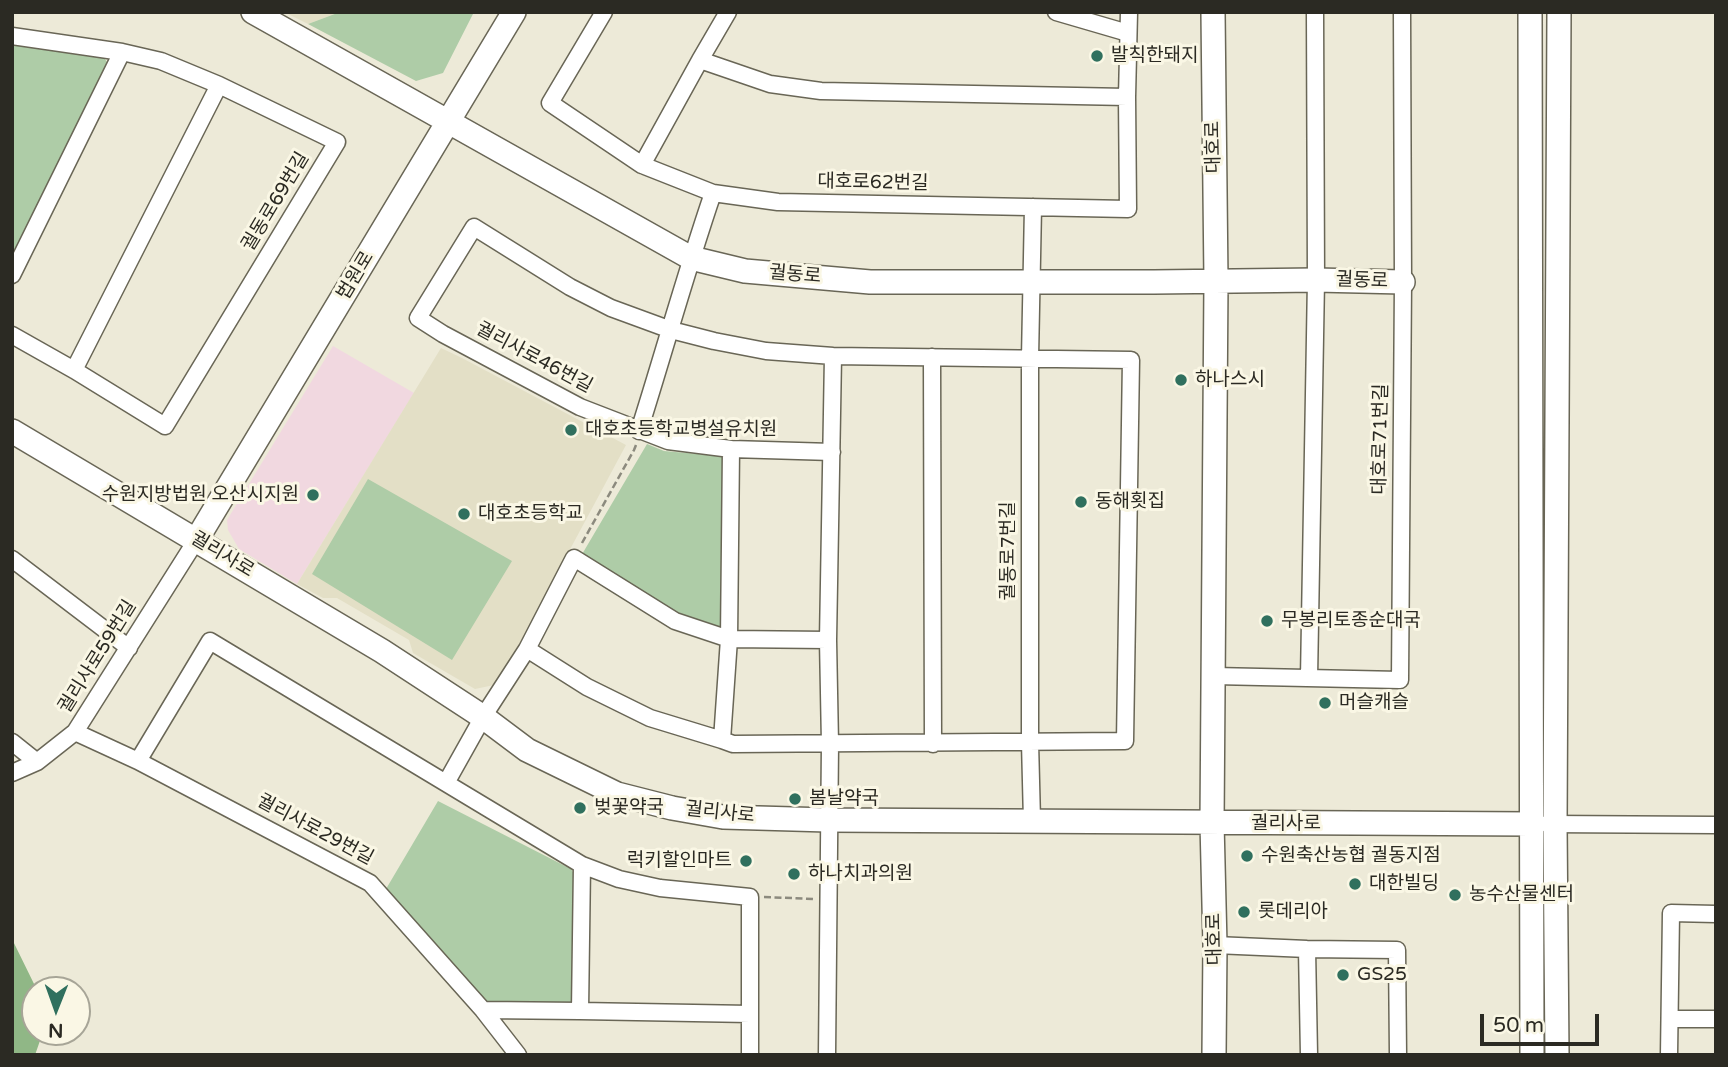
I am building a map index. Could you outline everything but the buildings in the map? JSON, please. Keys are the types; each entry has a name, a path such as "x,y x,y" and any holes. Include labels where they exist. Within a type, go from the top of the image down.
{"street":[{"name":"궐동로","path":"253,12 691,258 745,271 870,282 1404,282"},
{"name":"법원로","path":"197,539 514,12"},
{"name":"대호로62번길","path":"604,12 550,103 642,165 713,193 778,202 1128,209 1129,12"},
{"path":"642,165 728,12"},
{"path":"1056,12 1128,33"},
{"name":"대호로","path":"1213,12 1216,281 1212,823 1214,1055"},
{"path":"1309,678 1315,280 1315,12"},
{"name":"대호로71번길","path":"1214,676 1399,680 1404,282 1402,12"},
{"path":"1530,12 1532,1055"},
{"path":"1557,1055 1555,824 1559,12"},
{"name":"궐동로69번길","path":"12,36 121,52 161,61 219,85 337,142 165,426 12,335"},
{"path":"12,275 121,52"},
{"path":"700,60 769,84 821,90 1127,97"},
{"path":"74,370 219,85"},
{"path":"639,431 713,193"},
{"name":"궐동로7번길","path":"1032,821 1030,281 1033,207"},
{"name":"궐리사로46번길","path":"832,452 731,449 668,441 580,407 418,318 474,227 570,287 611,308 671,330 766,351 833,356 1131,360 1125,741 1030,742"},
{"path":"827,1055 830,744 828,640 833,356"},
{"path":"932,357 933,744"},
{"name":"궐리사로","path":"12,431 382,651 483,717 527,750 617,794 723,817 1531,824"},
{"path":"722,740 729,639 731,449"},
{"name":"궐리사로59번길","path":"12,773 37,762 75,732 197,539"},
{"path":"446,783 483,717 527,649 574,558 675,621 729,639 828,640"},
{"path":"12,559 129,648"},
{"path":"138,761 210,641 582,865 618,879 660,888 751,897 750,1055"},
{"path":"527,649 587,687 650,718 733,744 1030,742"},
{"name":"궐리사로29번길","path":"75,732 138,761 370,883 483,1010 518,1055"},
{"path":"12,742 37,762"},
{"path":"1531,824 1716,825"},
{"path":"580,1011 582,865"},
{"path":"1669,1055 1671,913 1716,914"},
{"path":"1215,945 1397,950 1398,1055"},
{"path":"1307,949 1308,1055"},
{"path":"483,1010 750,1014"},
{"path":"1670,1018 1716,1019"}],"path":[{"path":"574,558 634,450 639,431"},
{"path":"751,897 827,900"}],"shaded area":[{"path":"284,12 340,12 308,24"},
{"path":"333,346 414,393 297,584 239,549 228,530 227,520"},
{"name":"대호초등학교","path":"441,348 626,445 523,637 494,685 475,689 413,653 409,640 337,598 323,598 297,584"}],"green space":[{"path":"340,12 474,12 443,73 416,81 308,24"},
{"path":"12,44 103,56 109,65 12,263"},
{"path":"647,444 664,451 721,456 726,459 724,628 720,631 675,616 581,556"},
{"path":"368,479 512,561 452,660 312,574"},
{"path":"438,801 571,869 575,875 573,1003 492,1005 485,1001 386,889"},
{"path":"12,939 30,976 21,976 21,1046 38,1046 35,1055 12,1055"}],"place":[{"name":"발칙한돼지","path":"1097,56"},
{"name":"하나스시","path":"1181,380"},
{"name":"대호초등학교병설유치원","path":"571,430"},
{"name":"수원지방법원 오산시지원","path":"313,495"},
{"name":"동해횟집","path":"1081,502"},
{"name":"대호초등학교","path":"464,514"},
{"name":"무봉리토종순대국","path":"1267,621"},
{"name":"머슬캐슬","path":"1325,703"},
{"name":"봄날약국","path":"795,799"},
{"name":"벚꽃약국","path":"580,808"},
{"name":"수원축산농협 궐동지점","path":"1247,856"},
{"name":"럭키할인마트","path":"746,861"},
{"name":"하나치과의원","path":"794,874"},
{"name":"대한빌딩","path":"1355,884"},
{"name":"농수산물센터","path":"1455,895"},
{"name":"롯데리아","path":"1244,912"},
{"name":"GS25","path":"1343,975"}]}
